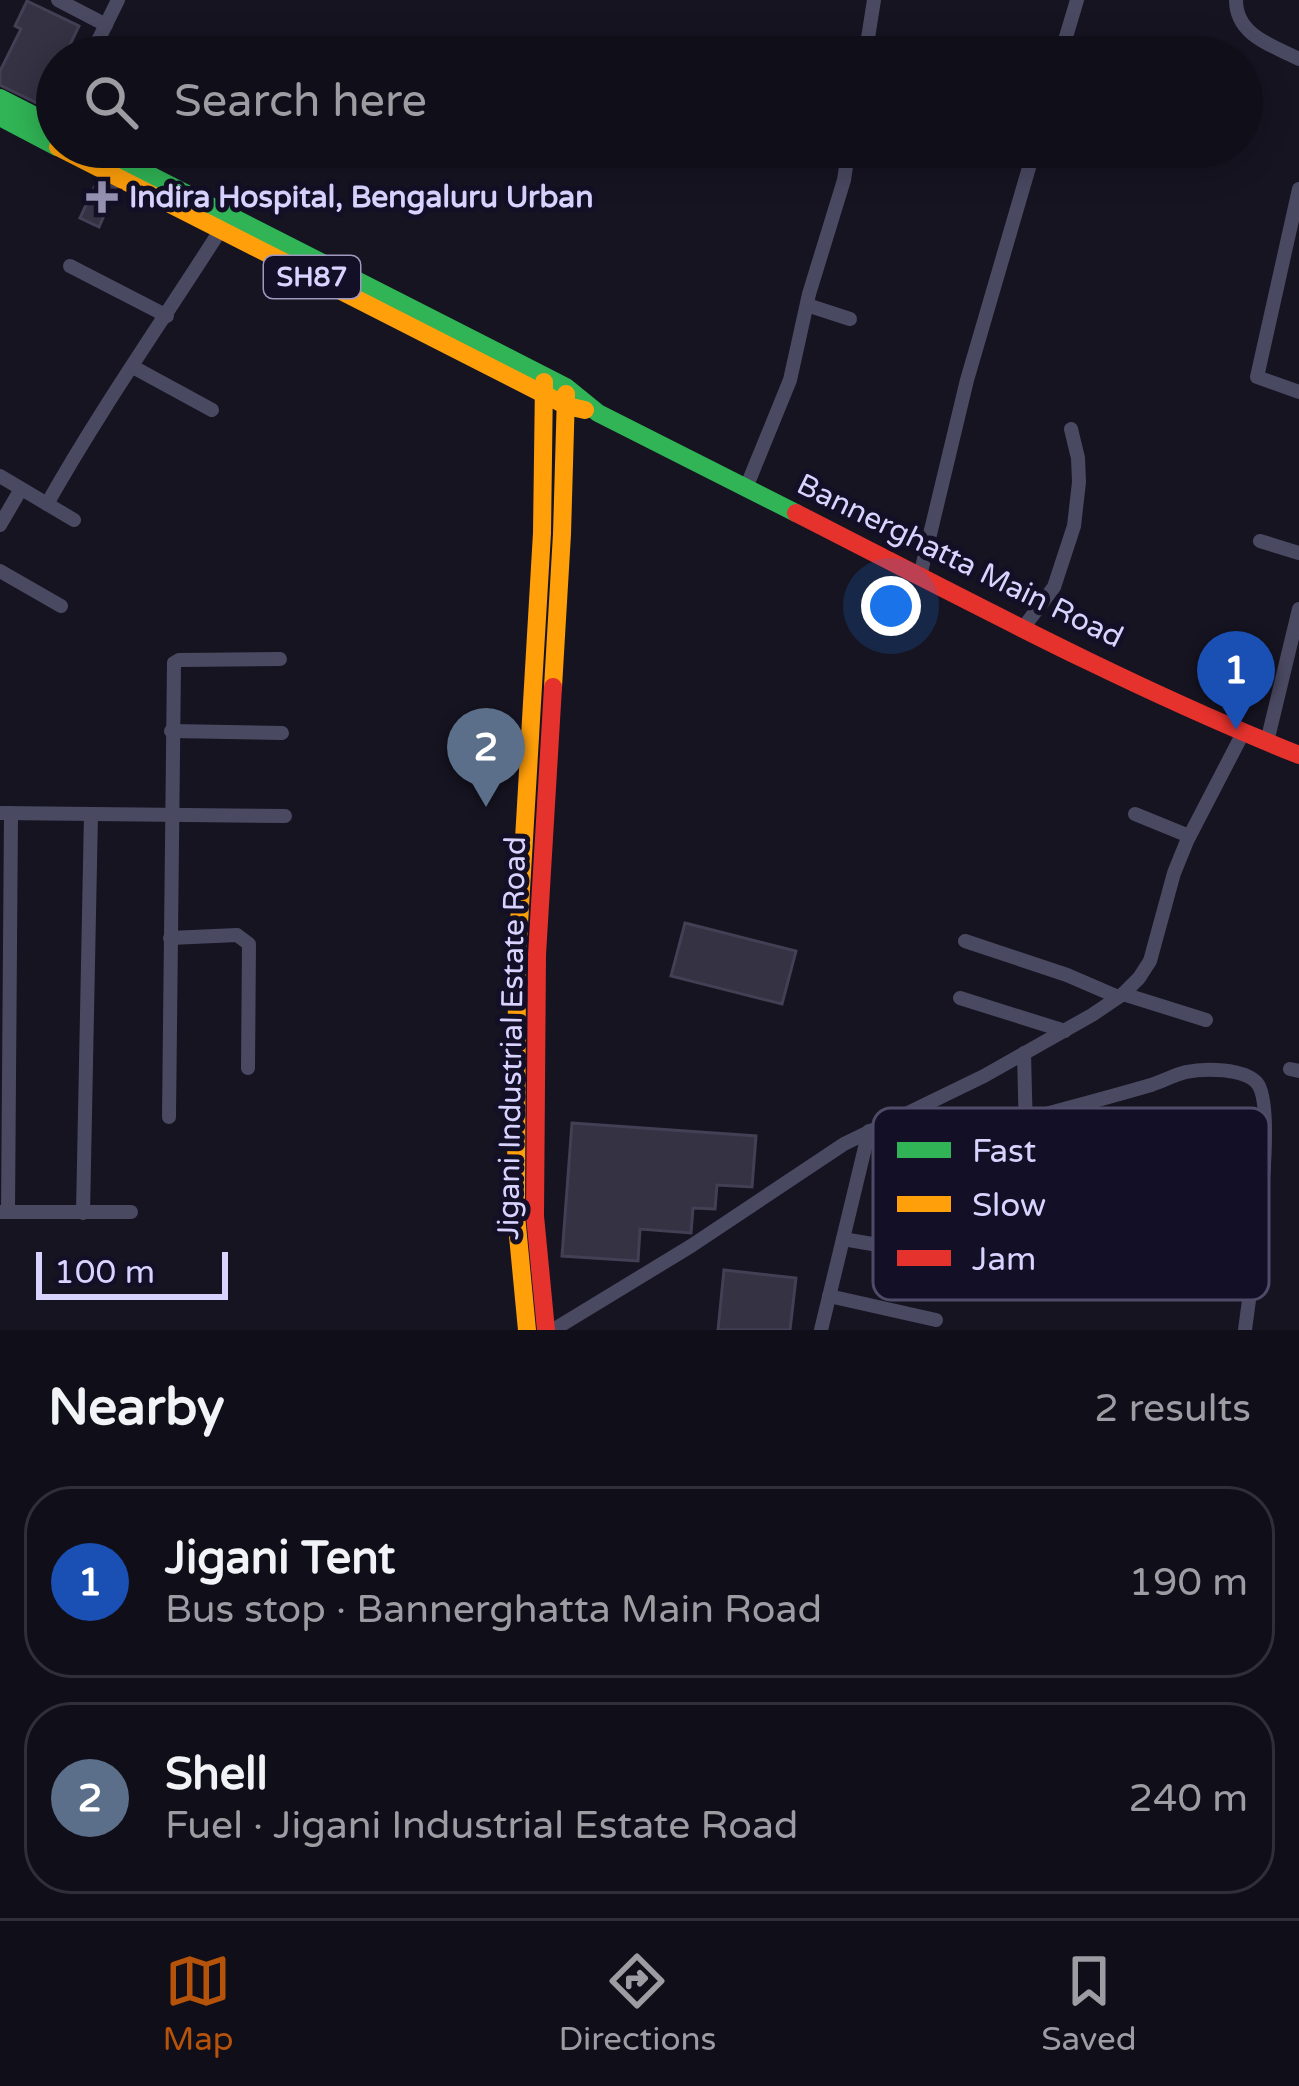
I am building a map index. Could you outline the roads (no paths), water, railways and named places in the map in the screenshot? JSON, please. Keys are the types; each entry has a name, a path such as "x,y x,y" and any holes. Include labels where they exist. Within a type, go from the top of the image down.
{"main road":[{"path":"0,98 36,116"},
{"name":"Bannerghatta Main Road","path":"0,117 36,136"},
{"name":"Bannerghatta Main Road","path":"103,168 225,224 1023,628 1243,733 1299,754"},
{"name":"Bannerghatta Main Road","path":"130,168 225,224"},
{"name":"Jigani Industrial Estate Road","path":"527,1330 516,1216 517,958 540,578 545,386"},
{"name":"Jigani Industrial Estate Road","path":"550,1330 535,1216 537,955 567,397"}],"street":[{"path":"58,0 106,25"},
{"path":"100,36 118,0"},
{"path":"868,36 874,0"},
{"path":"1066,36 1077,0"},
{"path":"1236,0 1236,16 1253,36"},
{"path":"1263,41 1299,59"},
{"path":"746,488 790,380 846,168"},
{"path":"920,576 967,380 1029,168"},
{"path":"1299,189 1257,377 1299,392"},
{"path":"46,504 92,424 225,224"},
{"path":"70,266 166,316"},
{"path":"807,305 850,319"},
{"path":"133,367 212,410"},
{"path":"1023,628 1054,587 1074,526 1079,482 1071,429"},
{"path":"0,476 74,520"},
{"path":"0,525 21,489"},
{"path":"1260,541 1299,553"},
{"path":"0,572 62,606"},
{"path":"1267,742 1299,608"},
{"path":"169,1117 175,661 280,659"},
{"path":"171,731 282,733"},
{"path":"917,1108 1065,1030 1139,978 1150,961 1189,836 1243,733"},
{"path":"130,1212 4,1212 5,813 286,816"},
{"path":"83,1213 91,814"},
{"path":"1136,814 1189,836"},
{"path":"170,938 237,935 249,944 248,1068"},
{"path":"965,941 1206,1020"},
{"path":"960,998 1065,1030"},
{"path":"1024,1053 1026,1108"},
{"path":"1064,1108 1187,1072 1207,1071 1241,1074 1256,1082 1264,1108"},
{"path":"550,1330 873,1129"},
{"path":"821,1330 869,1131"},
{"path":"843,1239 873,1244"},
{"path":"829,1296 936,1320"},
{"path":"1245,1330 1249,1300"}],"place":[{"name":"Indira Hospital, Bengaluru Urban","path":"102,197"},
{"name":"Jigani Tent","path":"1236,730"},
{"name":"Shell","path":"486,807"}]}
